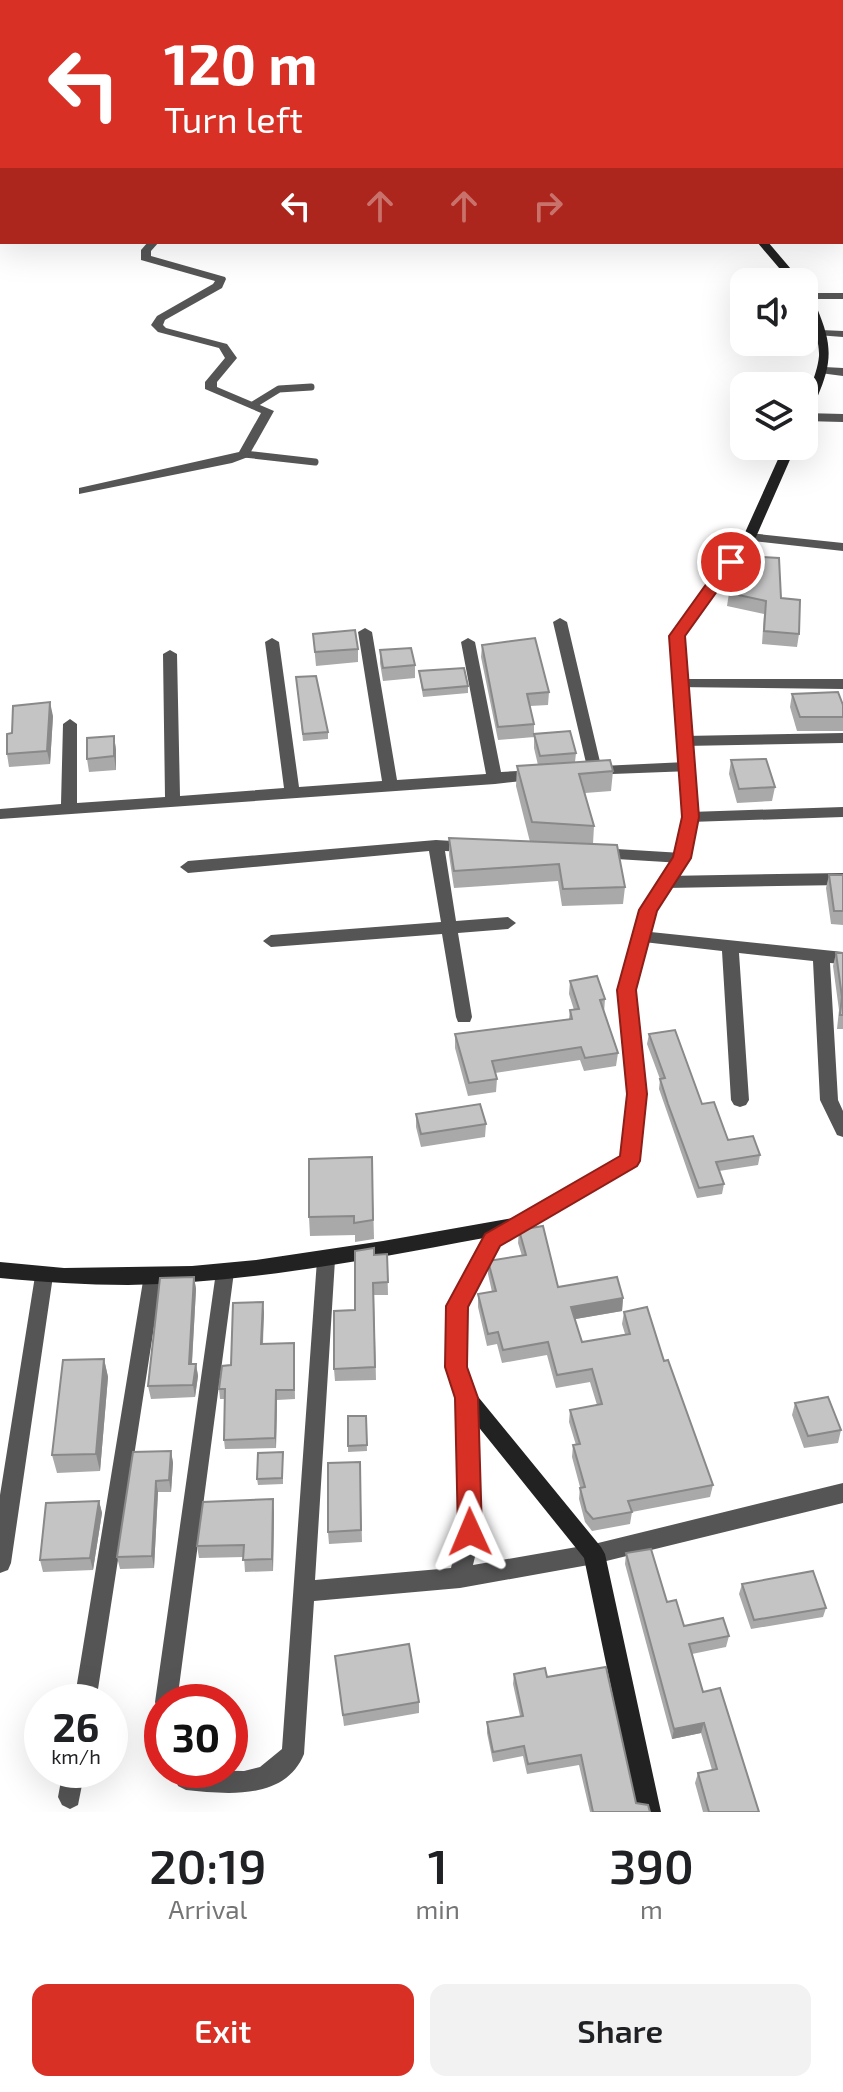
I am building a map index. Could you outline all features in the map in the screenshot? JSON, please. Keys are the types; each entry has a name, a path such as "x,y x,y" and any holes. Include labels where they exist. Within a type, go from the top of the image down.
{"street":[{"path":"83,491 173,474 244,454 268,411 211,389 211,382 231,358 223,346 162,330 157,325 161,318 218,286 221,279 145,258 146,250 152,244"},
{"path":"764,244 785,268"},
{"path":"818,294 843,296"},
{"path":"818,326 827,345 824,371 818,384"},
{"path":"821,333 843,334"},
{"path":"824,371 843,372"},
{"path":"818,417 843,418"},
{"path":"460,1578 470,1532 467,1398 456,1367 457,1306 492,1240 630,1161 637,1094 627,990 648,910 682,858 690,817 677,636 749,537 784,460"},
{"path":"749,537 843,547"},
{"path":"560,622 588,771 686,767"},
{"path":"365,632 390,784"},
{"path":"272,642 292,794"},
{"path":"468,642 495,779"},
{"path":"170,654 173,802"},
{"path":"679,684 843,684"},
{"path":"69,810 70,724"},
{"path":"684,741 843,738"},
{"path":"0,814 552,774"},
{"path":"690,817 843,812"},
{"path":"436,845 464,1017"},
{"path":"188,867 436,845 482,847"},
{"path":"590,853 682,858"},
{"path":"666,882 843,879"},
{"path":"271,941 508,923"},
{"path":"641,937 843,958"},
{"path":"730,947 740,1100"},
{"path":"821,957 829,1100 843,1130"},
{"path":"0,1270 44,1276 225,1272 326,1260 520,1224"},
{"path":"248,1782 272,1776 293,1754 326,1260"},
{"path":"168,1684 225,1272"},
{"path":"88,1684 153,1275"},
{"path":"0,1563 44,1276"},
{"path":"467,1398 594,1554 649,1812"},
{"path":"306,1591 460,1578 594,1554 843,1493"},
{"path":"70,1797 71,1788"}],"lane":[{"path":"253,405 279,389 311,387"},
{"path":"244,454 315,462"}],"building":[{"path":"741,556 779,558 781,598 800,600 799,634 764,631 766,601 729,593 742,567"},
{"path":"355,630 358,649 315,652 313,634"},
{"path":"535,638 549,692 527,694 534,724 498,727 482,645"},
{"path":"411,648 415,665 383,668 380,650"},
{"path":"464,668 468,686 423,690 419,671"},
{"path":"316,676 328,732 303,734 296,677"},
{"path":"838,692 843,717 800,717 792,694"},
{"path":"50,702 47,751 7,754 7,734 12,733 13,706"},
{"path":"570,731 576,753 540,756 534,734"},
{"path":"114,736 114,756 87,759 87,738"},
{"path":"766,759 775,787 739,789 731,760"},
{"path":"610,760 613,771 579,774 594,826 532,822 517,766"},
{"path":"449,838 617,845 625,887 563,889 559,864 454,871"},
{"path":"829,875 843,875 843,911 834,911"},
{"path":"836,953 843,953 843,1015 840,1015 842,997"},
{"path":"597,976 605,999 600,1000 618,1053 585,1058 581,1047 492,1061 497,1079 469,1083 455,1034 572,1019 570,1010 579,1009 570,981"},
{"path":"675,1030 702,1104 714,1102 728,1140 753,1136 760,1155 716,1162 724,1184 699,1188 660,1079 665,1078 649,1034"},
{"path":"480,1104 486,1124 421,1134 416,1114"},
{"path":"372,1157 373,1220 354,1223 354,1216 309,1217 309,1159"},
{"path":"543,1226 558,1287 617,1277 623,1298 571,1307 582,1342 630,1334 624,1312 647,1307 664,1361 668,1360 713,1485 628,1501 632,1512 593,1519 586,1511 580,1488 585,1487 573,1445 580,1444 570,1410 602,1404 592,1369 557,1375 548,1342 503,1350 498,1332 488,1334 478,1294 496,1291 488,1261 526,1255 519,1230"},
{"path":"374,1248 374,1255 387,1254 388,1282 373,1283 375,1367 334,1369 334,1311 355,1310 355,1251"},
{"path":"194,1277 189,1364 196,1364 193,1385 148,1386 160,1278"},
{"path":"263,1302 261,1344 294,1343 294,1390 276,1390 275,1438 224,1440 225,1389 219,1389 222,1366 231,1365 233,1303"},
{"path":"104,1359 96,1454 52,1455 63,1360"},
{"path":"828,1397 841,1430 808,1436 795,1403"},
{"path":"348,1416 366,1416 367,1445 348,1446"},
{"path":"171,1451 169,1480 156,1481 152,1556 117,1557 133,1452"},
{"path":"283,1452 282,1478 257,1479 258,1453"},
{"path":"360,1462 361,1530 328,1532 328,1463"},
{"path":"273,1499 272,1559 243,1560 244,1545 197,1546 203,1502"},
{"path":"99,1501 90,1558 40,1560 46,1503"},
{"path":"651,1549 667,1602 676,1600 684,1626 723,1618 729,1636 689,1644 703,1692 720,1688 759,1812 709,1812 698,1773 717,1769 704,1723 674,1729 626,1553"},
{"path":"813,1571 826,1608 754,1620 742,1584"},
{"path":"409,1644 419,1702 343,1715 335,1656"},
{"path":"606,1667 636,1803 648,1805 650,1812 593,1812 581,1755 528,1764 524,1746 493,1752 487,1722 523,1716 514,1674 545,1668 547,1677"}],"route":[{"path":"470,1532 467,1398 456,1367 457,1306 492,1240 630,1161 637,1094 627,990 648,910 682,858 690,817 677,636 731,562"}]}
